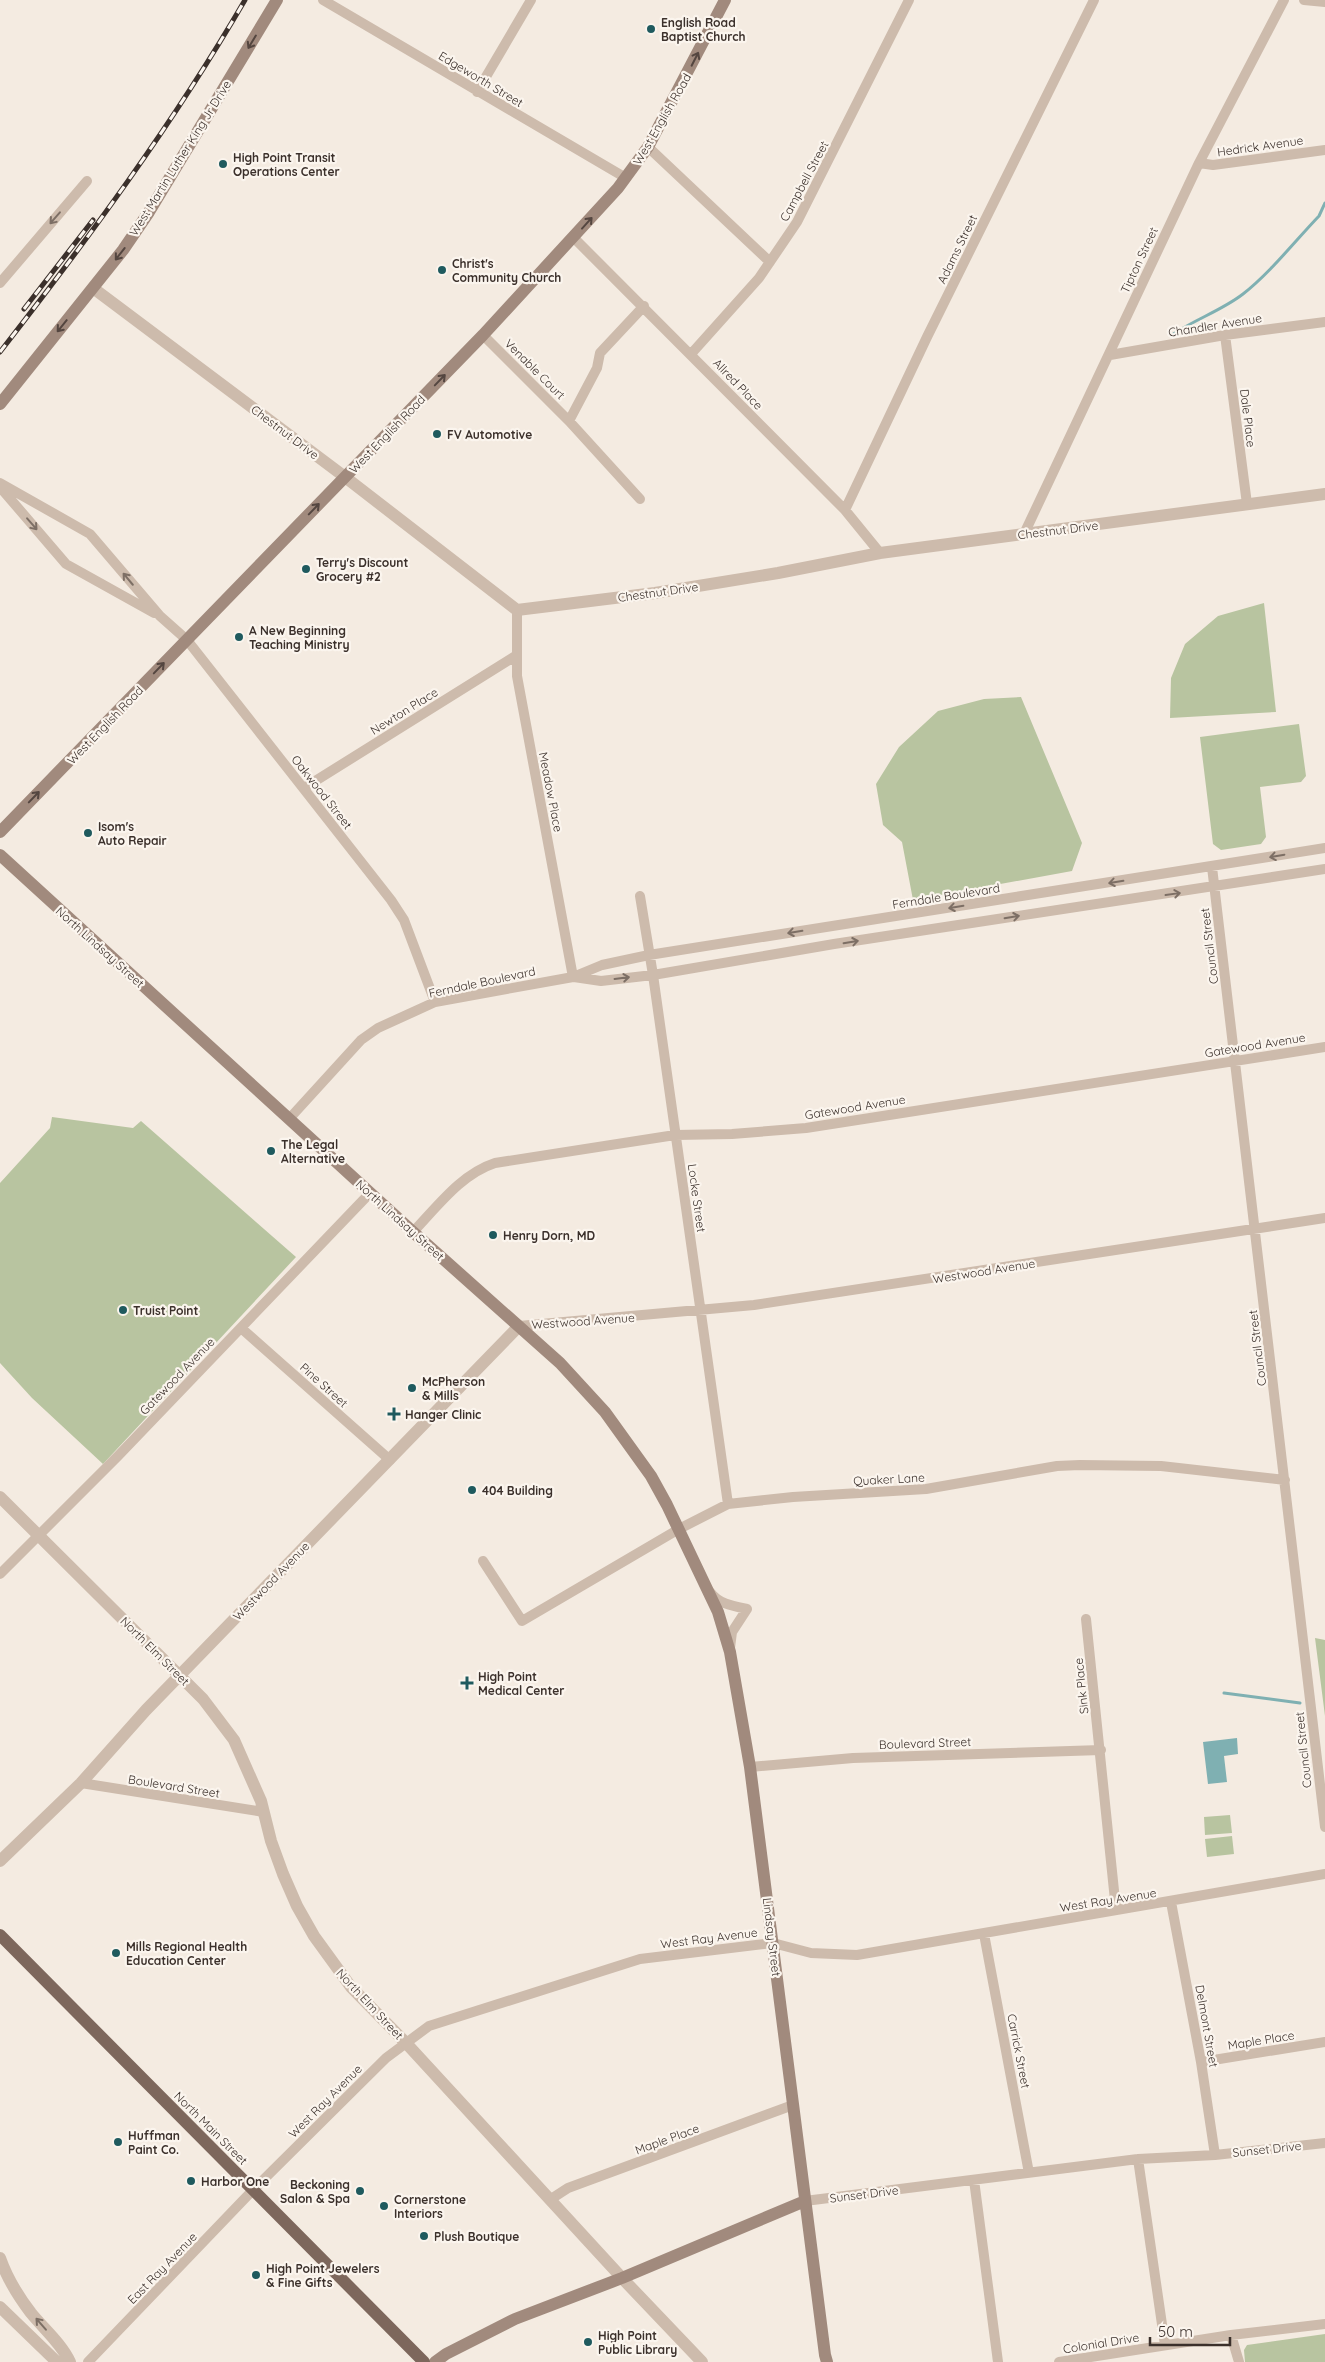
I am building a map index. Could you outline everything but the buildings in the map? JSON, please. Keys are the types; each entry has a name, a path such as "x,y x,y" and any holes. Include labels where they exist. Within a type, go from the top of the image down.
{"main road":[{"name":"West Martin Luther King Jr Drive","path":"0,404 93,288 150,212 277,0"},
{"name":"West English Road","path":"0,832 574,238 626,178 648,147 725,0"},
{"name":"North Lindsay Street","path":"0,855 412,1232 560,1363 605,1412 651,1476 679,1529"},
{"name":"Lindsay Street","path":"679,1529 718,1612 730,1652 750,1767 825,2360"},
{"name":"North Main Street","path":"0,1935 424,2362"},
{"name":"Sunset Drive","path":"435,2362 446,2354 515,2319 622,2278 805,2201"}],"street":[{"name":"Edgeworth Street","path":"323,0 626,178"},
{"path":"477,92 531,0"},
{"name":"Campbell Street","path":"691,354 759,278 797,222 909,0"},
{"name":"Adams Street","path":"845,510 927,338 1094,0"},
{"name":"Tipton Street","path":"1024,534 1199,163 1284,0"},
{"path":"1304,0 1325,2"},
{"path":"648,147 770,262"},
{"name":"Hedrick Avenue","path":"1199,163 1213,165 1325,150"},
{"path":"0,283 87,181"},
{"name":"Allred Place","path":"574,238 644,306 845,510 880,553"},
{"name":"Chestnut Drive","path":"93,288 345,477 517,610 674,590 778,573 880,553 1325,494"},
{"name":"Venable Court","path":"569,421 597,368 600,353 644,306"},
{"name":"Chandler Avenue","path":"1110,355 1325,322"},
{"name":"Venable Court","path":"483,334 569,421 640,499"},
{"name":"Dale Place","path":"1225,336 1247,504"},
{"name":"Oakwood Street","path":"0,483 90,534 160,616 187,640 304,788 404,920 435,1002"},
{"name":"Oakwood Street","path":"0,487 66,564 160,616"},
{"name":"Meadow Place","path":"517,610 517,676 574,977"},
{"name":"Newton Place","path":"304,788 517,655"},
{"name":"Ferndale Boulevard","path":"289,1119 361,1040 378,1028 435,1002 574,977 602,965 649,955 1325,848"},
{"name":"Council Street","path":"1212,867 1325,1827"},
{"name":"Ferndale Boulevard","path":"574,977 601,981 653,975 834,944 1325,869"},
{"name":"Locke Street","path":"640,896 653,975 728,1504"},
{"name":"Gatewood Avenue","path":"412,1232 465,1179 488,1165 675,1135 732,1134 806,1128 1325,1047"},
{"name":"Gatewood Avenue","path":"0,1574 118,1456 370,1193"},
{"name":"Westwood Avenue","path":"0,1862 81,1783 180,1675 519,1326 754,1305 885,1287 1325,1218"},
{"name":"Pine Street","path":"241,1328 390,1460"},
{"name":"Quaker Lane","path":"483,1561 522,1621 679,1529 728,1504 793,1497 926,1490 1057,1466 1080,1465 1161,1466 1285,1480"},
{"name":"North Elm Street","path":"0,1497 180,1675 203,1699 234,1740 250,1773 283,1874 314,1936 351,1987 406,2043 622,2278 702,2362"},
{"path":"707,1588 715,1598 724,1604 747,1609 732,1632 730,1652"},
{"name":"Sink Place","path":"1086,1619 1101,1750"},
{"path":"1101,1750 1116,1910"},
{"name":"Boulevard Street","path":"750,1767 852,1758 1101,1750"},
{"name":"Boulevard Street","path":"81,1783 264,1812"},
{"name":"West Ray Avenue","path":"253,2190 386,2058 428,2026 640,1959 773,1943 811,1953 858,1955 1325,1874"},
{"name":"Delmont Street","path":"1171,1902 1201,2062 1215,2154"},
{"name":"Carrick Street","path":"984,1934 1030,2173"},
{"name":"Maple Place","path":"1201,2062 1325,2042"},
{"name":"Maple Place","path":"551,2199 568,2188 793,2105"},
{"name":"Sunset Drive","path":"805,2201 1138,2159 1215,2154 1325,2143"},
{"path":"1138,2159 1165,2345"},
{"path":"974,2180 998,2362"},
{"name":"East Ray Avenue","path":"88,2362 253,2190"},
{"path":"0,2258 13,2287 30,2312 65,2351 70,2362"},
{"path":"0,2307 57,2362"},
{"name":"Colonial Drive","path":"1059,2362 1231,2335 1325,2324"},
{"path":"1231,2335 1239,2362"}],"green space":[{"path":"1264,603 1276,712 1170,718 1171,678 1185,644 1218,616"},
{"path":"1021,697 1082,843 1072,871 913,900 902,842 883,825 876,784 899,747 938,711 984,699"},
{"path":"1299,724 1306,776 1301,782 1260,787 1266,837 1261,844 1221,850 1213,844 1200,737"},
{"name":"Truist Point","path":"52,1117 133,1128 141,1121 296,1257 103,1464 32,1398 0,1363 0,1183 50,1128"},
{"path":"1315,1638 1325,1640 1325,1716"},
{"path":"1230,1815 1232,1833 1205,1835 1204,1817"},
{"path":"1232,1836 1234,1854 1207,1857 1205,1839"},
{"path":"1325,2334 1325,2362 1245,2362 1244,2350 1247,2345"}],"water":[{"path":"1237,1738 1238,1754 1224,1756 1227,1782 1208,1784 1203,1742"}],"waterway":[{"path":"1172,335 1226,305 1253,286 1273,267 1319,216 1325,203"},
{"path":"1224,1693 1300,1703"}],"railway":[{"path":"0,352 97,224 159,136 245,0"},
{"path":"24,309 93,220"}],"place":[{"name":"English Road Baptist Church","path":"651,29"},
{"name":"High Point Transit Operations Center","path":"223,164"},
{"name":"Christ's Community Church","path":"442,270"},
{"name":"FV Automotive","path":"437,434"},
{"name":"Terry's Discount Grocery #2","path":"306,569"},
{"name":"A New Beginning Teaching Ministry","path":"239,637"},
{"name":"Isom's Auto Repair","path":"88,833"},
{"name":"The Legal Alternative","path":"271,1151"},
{"name":"Henry Dorn, MD","path":"493,1235"},
{"name":"Truist Point","path":"123,1310"},
{"name":"McPherson & Mills","path":"412,1388"},
{"name":"Hanger Clinic","path":"394,1414"},
{"name":"404 Building","path":"472,1490"},
{"name":"High Point Medical Center","path":"467,1683"},
{"name":"Mills Regional Health Education Center","path":"116,1953"},
{"name":"Huffman Paint Co.","path":"118,2142"},
{"name":"Harbor One","path":"191,2181"},
{"name":"Beckoning Salon & Spa","path":"360,2191"},
{"name":"Cornerstone Interiors","path":"384,2206"},
{"name":"Plush Boutique","path":"424,2236"},
{"name":"High Point Jewelers & Fine Gifts","path":"256,2275"},
{"name":"High Point Public Library","path":"588,2342"}]}
